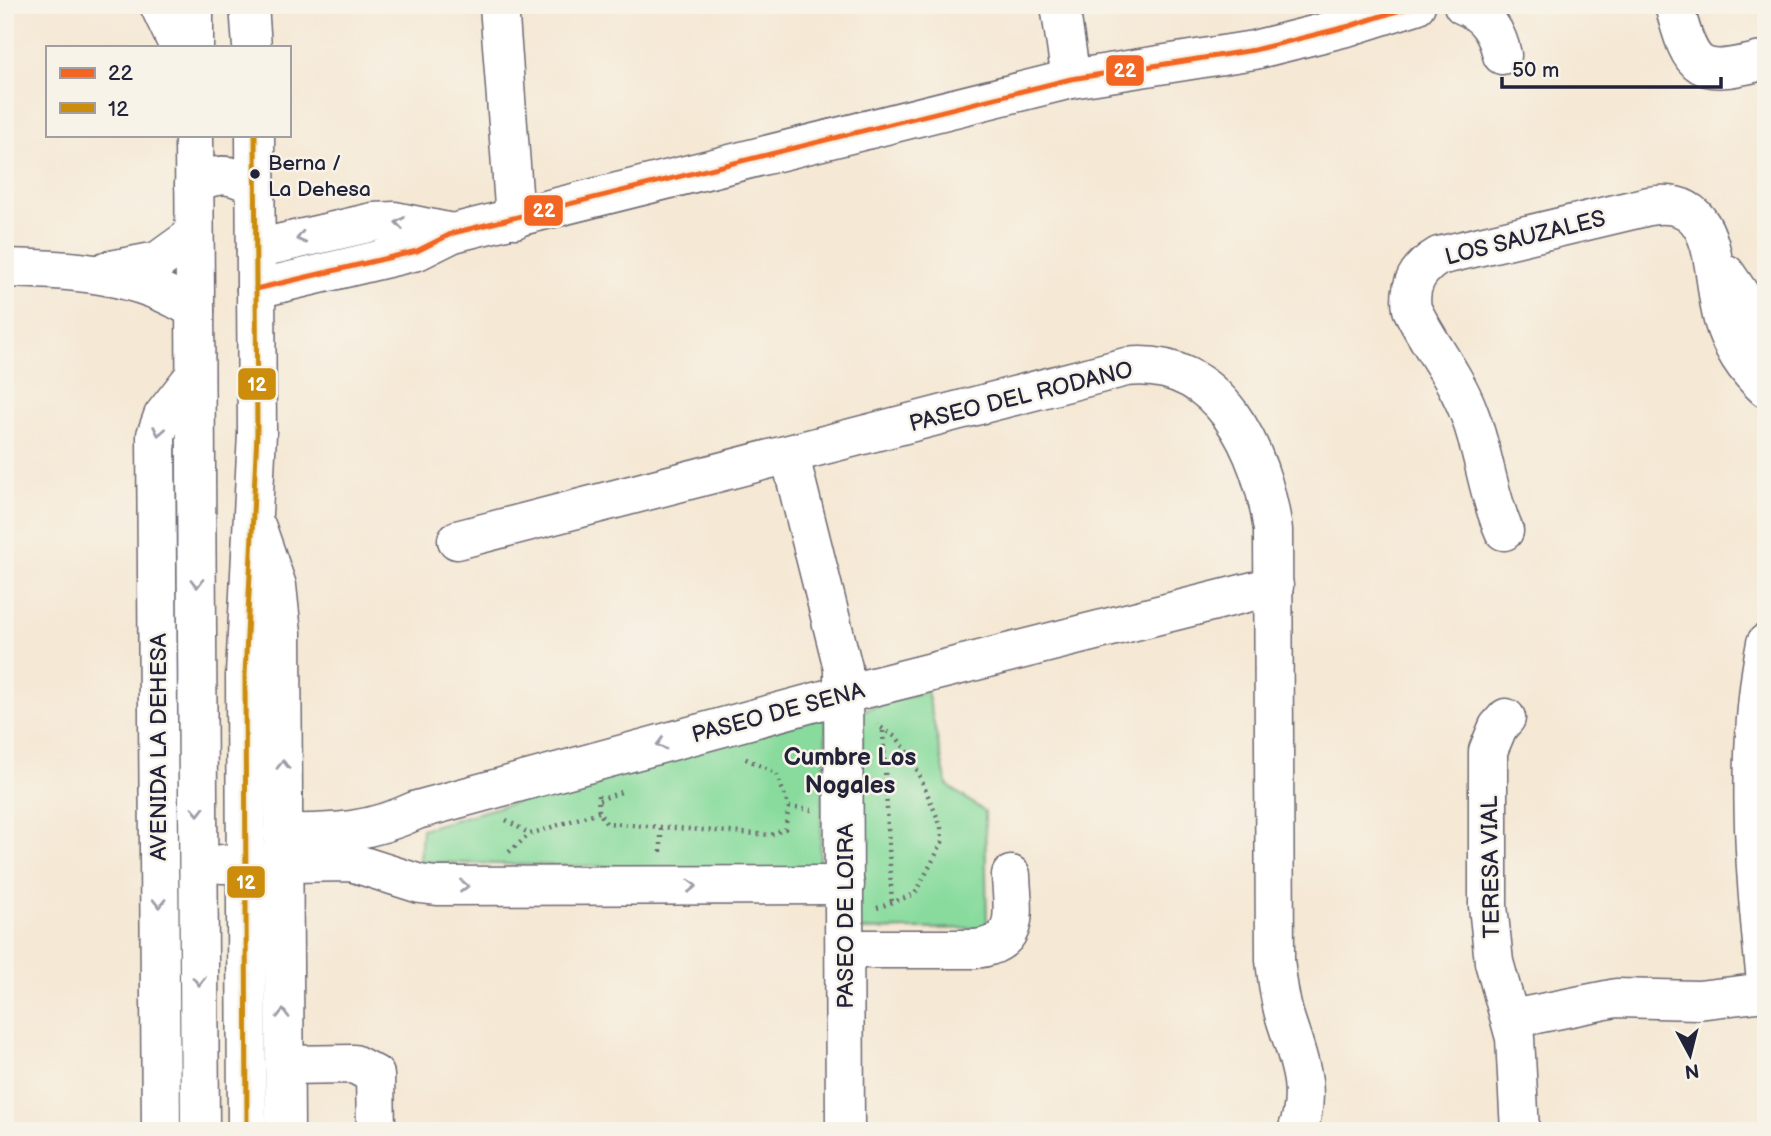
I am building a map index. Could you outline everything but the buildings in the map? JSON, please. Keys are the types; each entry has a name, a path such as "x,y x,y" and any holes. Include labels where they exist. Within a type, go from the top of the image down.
{"street":[{"path":"159,5 179,46"},
{"path":"194,5 194,46"},
{"path":"249,5 252,46"},
{"path":"499,5 515,219"},
{"path":"1060,5 1071,79"},
{"path":"256,289 417,251 453,233 1071,79 1254,50 1350,26 1416,5"},
{"path":"1674,5 1684,44 1701,65 1726,70 1766,60"},
{"path":"1468,6 1492,28 1502,55"},
{"name":"AVENIDA LA DEHESA","path":"194,136 200,1131"},
{"path":"255,136 257,433 244,675 270,853 295,1064 308,1131"},
{"path":"194,185 219,175 232,176 256,188"},
{"name":"LOS SAUZALES","path":"1504,531 1489,494 1476,433 1461,393 1412,309 1412,287 1422,268 1448,253 1661,204 1674,205 1696,218 1716,261 1739,293 1766,353"},
{"path":"256,249 373,222 395,222 453,233"},
{"path":"97,273 158,261 194,235"},
{"name":"LOS SAUZALES","path":"1716,261 1718,302 1731,341 1740,359 1766,388"},
{"path":"5,268 97,273 162,291 195,310"},
{"path":"195,363 206,363 219,369 239,370 256,363"},
{"name":"AVENIDA LA DEHESA","path":"161,1131 156,435 163,416 195,363"},
{"name":"PASEO DEL RODANO","path":"457,540 1126,367 1143,365 1176,370 1193,378 1220,402 1250,448 1270,506 1274,586 1275,960 1284,1014 1304,1072 1303,1110 1297,1131"},
{"name":"PASEO DE LOIRA","path":"790,456 837,640 845,694 845,1131"},
{"name":"PASEO DE SENA","path":"199,864 270,853 845,694 1274,586"},
{"path":"1766,643 1758,700 1755,802 1757,875 1766,981"},
{"name":"TERESA VIAL","path":"1506,718 1492,738 1488,751 1488,906 1494,962 1512,1018 1520,1131"},
{"path":"408,814 400,847 405,869 412,882"},
{"path":"247,1131 270,853"},
{"name":"PASEO DE SENA","path":"270,853 351,862 412,882 437,886 498,886 845,917 976,949 995,945 1008,935 1011,927 1011,875"},
{"path":"1512,1018 1616,998 1698,1000 1766,992"},
{"path":"285,1131 295,1064"},
{"path":"295,1064 354,1064 375,1074 376,1131"}],"path":[{"path":"845,694 883,730 897,738 911,756 941,826 942,843 915,894 892,905 845,917"},
{"path":"883,730 892,905"},
{"path":"626,791 599,800 599,812 606,823 631,827 771,835 785,829 789,807 776,773 748,757 738,758"},
{"path":"498,886 503,856 530,834 599,812"}],"green space":[{"path":"927,691 947,785 985,812 987,928 855,930 863,710"},
{"path":"827,713 819,872 420,862 422,829"}],"transit line":[{"name":"22","path":"256,289 417,251 453,233 1071,79 1254,50 1350,26 1416,5"},
{"name":"12","path":"247,1131 245,675 257,433 255,136"}],"place":[{"name":"Berna / La Dehesa","path":"255,174"}],"district":[{"name":"Cumbre Los Nogales","path":"850,771"}]}
